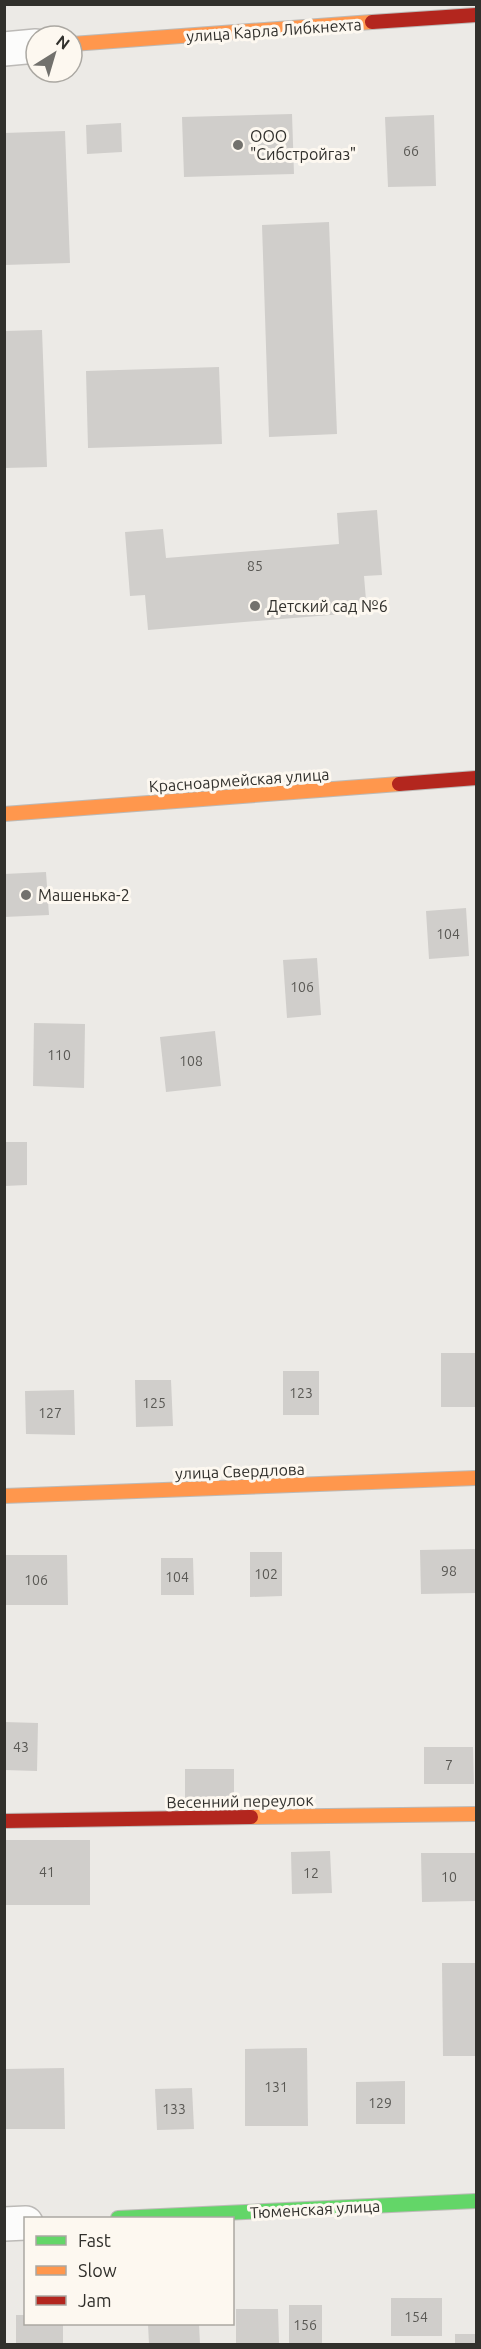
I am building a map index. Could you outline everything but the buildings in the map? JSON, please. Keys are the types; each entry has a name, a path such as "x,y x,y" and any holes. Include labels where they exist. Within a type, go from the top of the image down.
{"street":[{"name":"улица Карла Либкнехта","path":"84,43 477,15"},
{"path":"4,49 24,47"},
{"name":"Красноармейская улица","path":"4,814 477,778"},
{"name":"улица Свердлова","path":"4,1496 477,1478"},
{"name":"Весенний переулок","path":"4,1821 477,1814"},
{"name":"Тюменская улица","path":"139,2217 477,2201"},
{"path":"4,2224 24,2223"}],"traffic: fast":[{"path":"139,2217 476,2201"}],"traffic: slow":[{"path":"84,43 372,22"},
{"path":"4,814 399,784"},
{"path":"4,1496 476,1478"},
{"path":"251,1817 476,1814"}],"traffic: jam":[{"path":"372,22 476,15"},
{"path":"399,784 476,778"},
{"path":"4,1821 251,1817"}],"place":[{"name":"ООО \"Сибстройгаз\"","path":"238,145"},
{"name":"Детский сад №6","path":"255,606"},
{"name":"Машенька-2","path":"26,895"}]}
